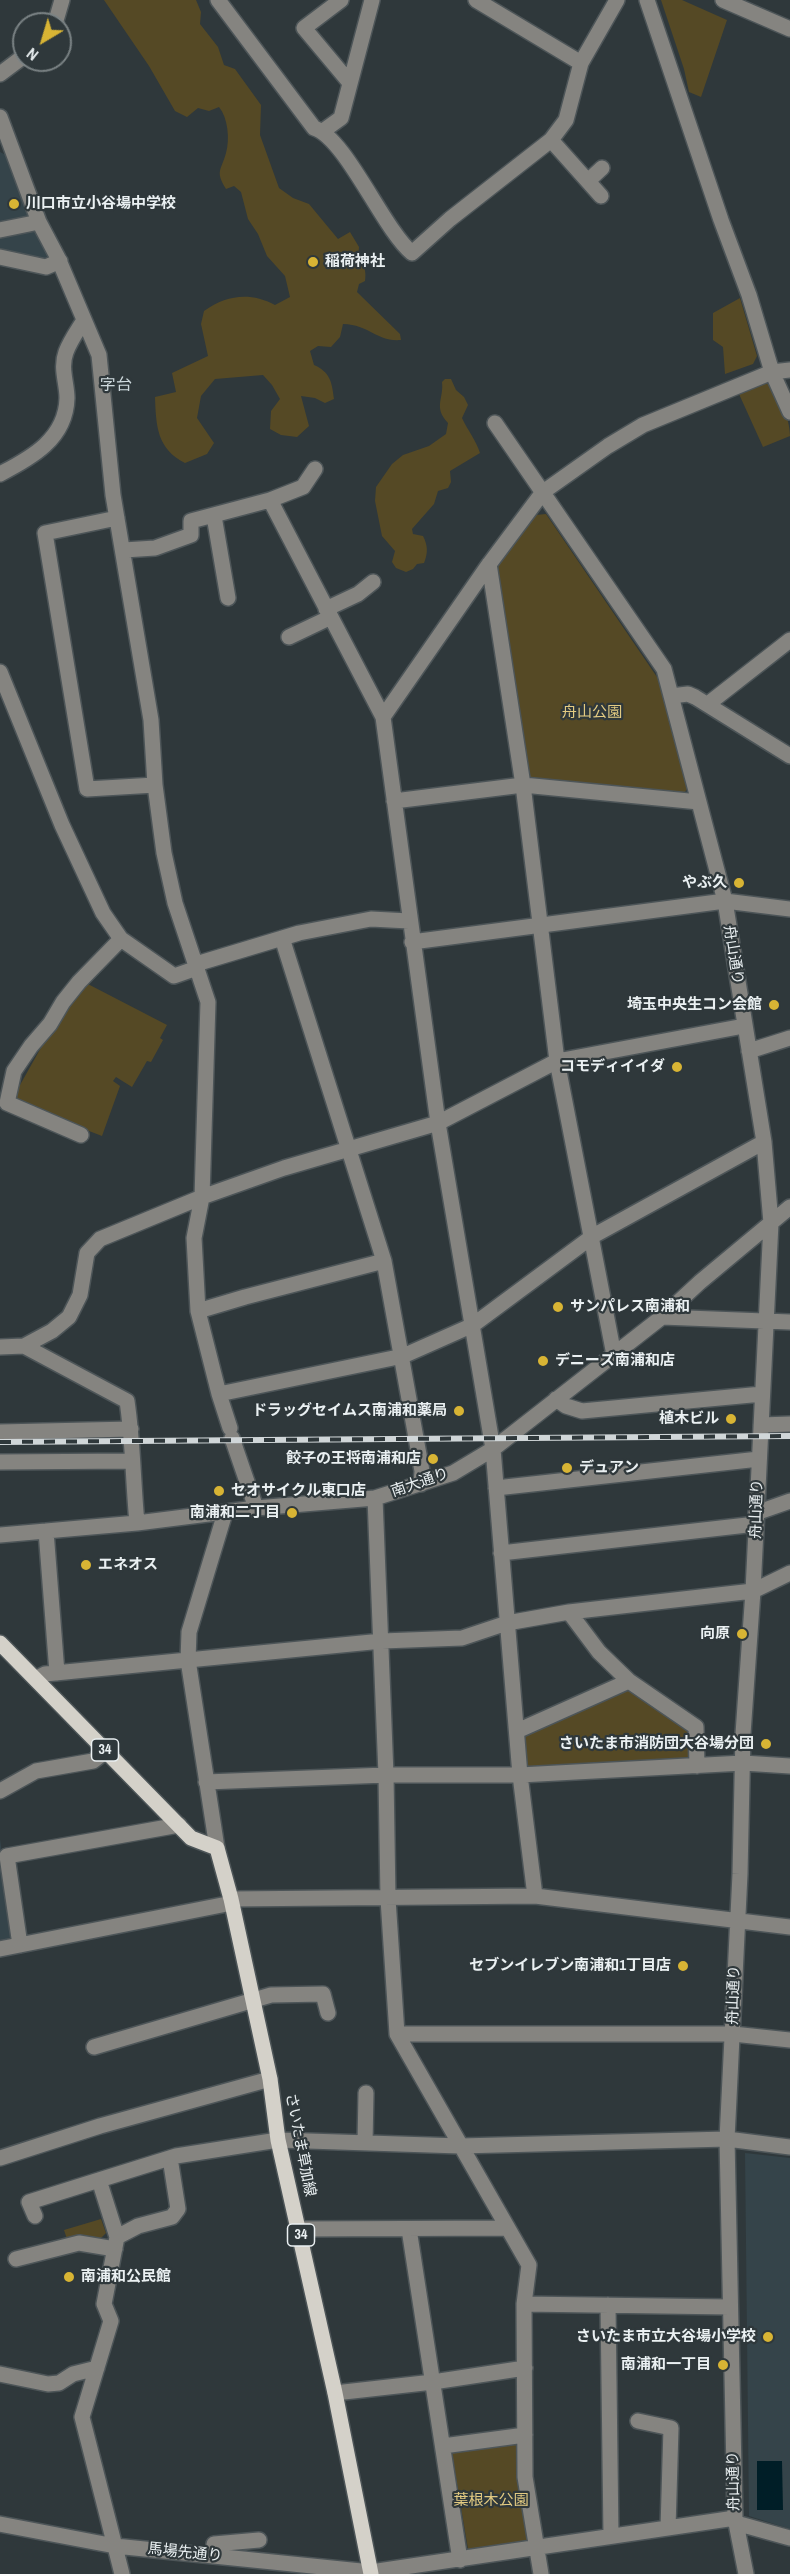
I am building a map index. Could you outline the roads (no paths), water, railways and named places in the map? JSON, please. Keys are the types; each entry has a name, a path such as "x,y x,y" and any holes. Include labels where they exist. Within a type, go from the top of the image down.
{"main road":[{"name":"34","path":"0,1643 37,1678 191,1838 217,1848 231,1901"},
{"name":"さいたま草加線","path":"231,1901 270,2079 279,2140 335,2393 371,2573"}],"street":[{"path":"218,0 314,128 323,131 412,253 450,219 551,140 566,120 580,63 617,0"},
{"path":"341,0 304,28 350,83"},
{"path":"476,0 580,63"},
{"path":"647,0 721,220 749,295 772,372 790,412"},
{"path":"723,0 790,29"},
{"path":"323,131 341,118 366,1"},
{"path":"0,117 5,144 39,222 60,261 99,355 113,495 151,720 155,785 164,853 175,903 208,1002 202,1197 194,1238 198,1311 219,1394 256,1508"},
{"path":"551,140 601,196"},
{"path":"588,181 602,168"},
{"path":"0,230 39,222"},
{"path":"0,257 46,267 60,261"},
{"path":"0,474 44,448 61,425 67,399 63,374 65,353 84,320"},
{"path":"383,717 489,564 543,492 608,446 643,425 772,372 790,370"},
{"name":"舟山通り","path":"495,423 664,669 725,901 764,1142 771,1223 743,1763 727,2139 735,2521 746,2574"},
{"path":"124,550 155,548 174,543 191,535 191,522 270,500 303,487 315,469"},
{"path":"270,500 383,717 438,1123 493,1449 520,1774 535,1896"},
{"path":"214,516 228,598"},
{"path":"117,518 45,532 87,789 155,785"},
{"path":"489,564 523,785 557,1061 593,1236 614,1354"},
{"path":"289,636 329,613 373,582"},
{"path":"708,704 790,640"},
{"path":"0,672 62,825 103,913 120,939 174,976 196,966 282,938 371,919 409,921"},
{"path":"671,696 688,694 708,704 790,756"},
{"path":"394,801 523,785 699,801"},
{"path":"412,942 725,901 790,909"},
{"path":"282,938 350,1148 384,1262 403,1356 422,1471 421,1484"},
{"path":"81,1136 7,1103 14,1071 31,1046 50,1024 63,1002 79,982 120,939"},
{"path":"0,1347 24,1346 52,1331 69,1317 80,1295 87,1253 100,1239 202,1197 350,1148 438,1123 557,1061 744,1026"},
{"path":"749,1051 790,1038"},
{"path":"219,1394 403,1356 473,1325 593,1236 764,1142"},
{"name":"南大通り","path":"0,1535 375,1498 453,1473 493,1449 662,1317 790,1207"},
{"path":"198,1311 384,1262"},
{"path":"662,1317 790,1322"},
{"path":"24,1346 127,1401 137,1523"},
{"path":"556,1399 566,1406 582,1411 762,1394"},
{"path":"761,1425 790,1424"},
{"path":"0,1432 131,1429"},
{"path":"496,1488 759,1459"},
{"path":"0,1462 131,1461"},
{"path":"375,1498 386,1775 388,1899 397,2034 529,2265 524,2304 525,2477 541,2574"},
{"path":"501,1553 756,1519 790,1501"},
{"path":"217,1848 188,1660 189,1632 225,1513"},
{"path":"45,1531 57,1673"},
{"path":"37,1678 45,1674 381,1641 462,1638 507,1623 569,1612 753,1591 790,1573"},
{"path":"569,1612 599,1652 629,1681 696,1727 697,1766"},
{"path":"517,1731 629,1681"},
{"path":"0,1791 36,1771 93,1761 106,1751"},
{"path":"206,1782 386,1775 520,1774 743,1763 790,1766"},
{"path":"20,1945 8,1856 179,1825"},
{"path":"0,1949 231,1901 535,1896 790,1927"},
{"path":"94,2047 271,1995 323,1994 328,2013"},
{"path":"397,2034 733,2034 790,2040"},
{"path":"0,2158 100,2126 270,2079"},
{"path":"365,2143 366,2093"},
{"path":"34,2216 29,2202 170,2157 279,2140 460,2146 727,2139 790,2146"},
{"path":"16,2259 79,2243 116,2243 138,2226 172,2217 178,2209 170,2157"},
{"path":"99,2180 116,2243 105,2304 111,2321 82,2416 122,2574"},
{"path":"300,2229 508,2228"},
{"path":"409,2229 460,2560"},
{"path":"524,2304 730,2307"},
{"path":"608,2305 611,2536"},
{"path":"0,2374 48,2384 59,2383 73,2374 97,2368"},
{"path":"335,2393 433,2382 525,2368"},
{"path":"638,2421 670,2428 668,2528"},
{"path":"443,2446 525,2435"},
{"path":"735,2521 790,2538"},
{"name":"馬場先通り","path":"0,2524 115,2546 371,2573 611,2536 735,2521"},
{"path":"214,2556 214,2544 259,2540"}],"water":[{"path":"757,2461 782,2461 783,2510 757,2510"}],"railway":[{"path":"0,1442 790,1436"}],"place":[{"name":"川口市立小谷場中学校","path":"14,204"},
{"name":"稲荷神社","path":"313,262"},
{"name":"やぶ久","path":"739,883"},
{"name":"埼玉中央生コン会館","path":"774,1005"},
{"name":"コモディイイダ","path":"677,1067"},
{"name":"サンパレス南浦和","path":"558,1307"},
{"name":"デニーズ南浦和店","path":"543,1361"},
{"name":"ドラッグセイムス南浦和薬局","path":"459,1411"},
{"name":"植木ビル","path":"731,1419"},
{"name":"餃子の王将南浦和店","path":"433,1459"},
{"name":"デュアン","path":"567,1468"},
{"name":"セオサイクル東口店","path":"219,1491"},
{"name":"南浦和二丁目","path":"292,1513"},
{"name":"エネオス","path":"86,1565"},
{"name":"向原","path":"742,1634"},
{"name":"さいたま市消防団大谷場分団","path":"766,1744"},
{"name":"セブンイレブン南浦和1丁目店","path":"683,1966"},
{"name":"南浦和公民館","path":"69,2277"},
{"name":"さいたま市立大谷場小学校","path":"768,2337"},
{"name":"南浦和一丁目","path":"723,2365"}],"district":[{"name":"字台","path":"116,386"}],"park label":[{"name":"舟山公園","path":"592,713"},
{"name":"葉根木公園","path":"491,2501"}]}
